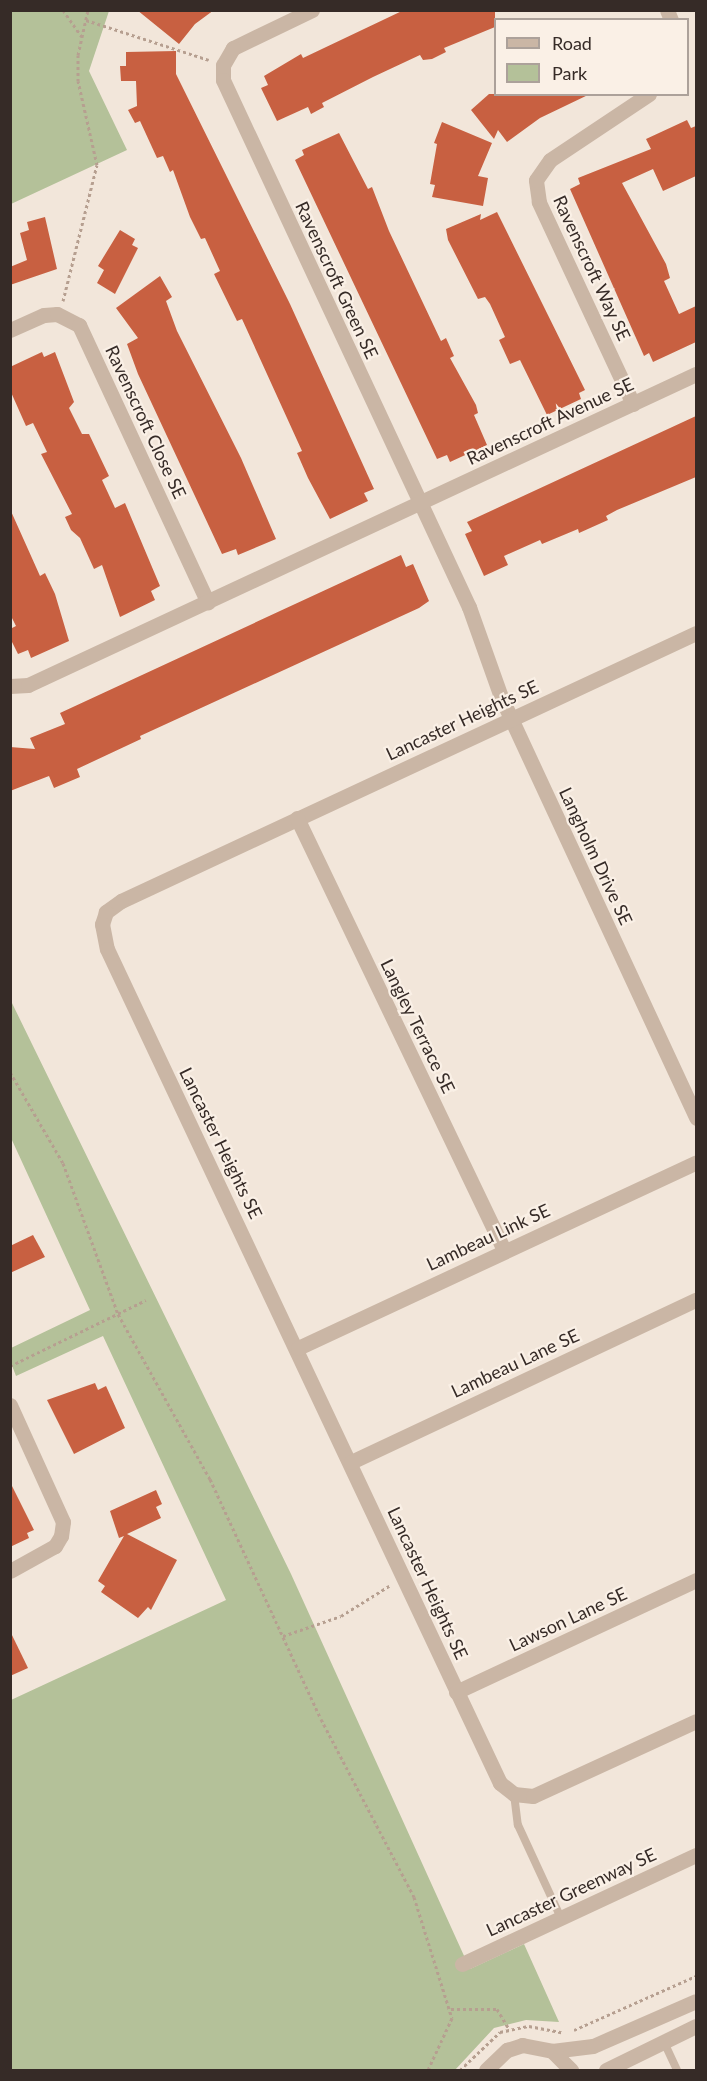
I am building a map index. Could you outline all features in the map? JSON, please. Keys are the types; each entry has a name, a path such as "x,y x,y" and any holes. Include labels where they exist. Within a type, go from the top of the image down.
{"street":[{"path":"223,65 233,48 312,10"},
{"name":"Ravenscroft Green SE","path":"223,65 227,93 469,606"},
{"name":"Ravenscroft Way SE","path":"633,404 539,202 536,180 550,160 646,96"},
{"path":"10,330 44,315 57,314"},
{"name":"Ravenscroft Close SE","path":"57,314 79,325 87,338 208,603"},
{"name":"Ravenscroft Avenue SE","path":"420,504 696,374"},
{"path":"10,686 28,686 420,504"},
{"name":"Langholm Drive SE","path":"469,606 511,719 696,1118"},
{"name":"Lancaster Heights SE","path":"514,1794 495,1775 351,1462 107,949 102,924 106,912 121,901 696,633"},
{"name":"Langley Terrace SE","path":"297,818 504,1250"},
{"name":"Lambeau Link SE","path":"297,1348 696,1162"},
{"name":"Lambeau Lane SE","path":"351,1462 696,1300"},
{"path":"10,1405 63,1522 62,1536 55,1546 10,1571"},
{"name":"Lawson Lane SE","path":"456,1692 696,1580"},
{"path":"514,1794 524,1797 544,1792 696,1721"},
{"name":"Lancaster Greenway SE","path":"462,1964 696,1855"},
{"path":"486,2070 507,2050 522,2045 552,2051 593,2046 696,2001"},
{"path":"606,2070 663,2040 696,2026"},
{"path":"552,2051 571,2070"}],"lane":[{"path":"514,1794 518,1825 561,1918"},
{"path":"663,2040 677,2070"}],"path":[{"path":"63,10 81,36"},
{"path":"57,314 68,288 97,165 78,81 81,36 88,10"},
{"path":"86,20 223,65"},
{"path":"10,1072 63,1163 118,1314 210,1479 321,1719 414,1897 451,2009 450,2023 428,2070"},
{"path":"10,1366 146,1300"},
{"path":"283,1636 341,1616 389,1586"},
{"path":"460,2070 484,2044 509,2029 529,2026 564,2032 587,2026 696,1976"},
{"path":"451,2009 497,2010 509,2029"}],"green space":[{"path":"10,11 109,11 89,71 127,150 11,204"},
{"path":"10,999 291,1574 470,1969 524,1944 559,2022 526,2020 494,2028 455,2070 11,2070 11,1700 226,1600 103,1336 16,1376 11,1363 11,1348 90,1310 11,1138"}],"building":[{"path":"137,10 214,10 195,24 179,44"},
{"path":"404,10 495,10 494,27 444,48 446,52 432,59 423,60 420,55 322,103 324,107 311,114 308,107 277,121 261,88 268,85 264,76 301,54 303,58"},
{"path":"176,51 176,74 290,304 374,489 364,493 368,501 330,519 297,453 302,451 242,319 237,321 214,274 220,271 205,238 201,239 190,217 173,170 170,172 163,156 157,158 140,121 135,123 128,110 137,106 136,81 121,81 120,66 126,66 126,52"},
{"path":"489,94 494,94 494,96 586,96 540,118 507,142 498,130 494,139 471,110"},
{"path":"687,120 691,128 696,126 696,176 663,191 653,169 622,183 666,264 670,278 664,281 679,314 696,306 696,342 653,362 649,353 644,356 570,189 580,184 578,178 651,149 646,139"},
{"path":"442,122 492,143 478,176 488,178 483,206 432,197 435,185 430,184 437,144 434,143"},
{"path":"339,133 368,189 372,187 389,231 441,341 446,338 454,356 450,358 476,405 478,413 474,415 487,445 450,462 447,455 437,459 295,160 304,155 302,150"},
{"path":"497,212 585,390 579,393 581,399 547,415 520,360 510,364 499,340 505,337 490,304 485,297 478,299 448,240 446,229 481,214 480,220"},
{"path":"45,217 57,269 10,285 10,267 27,260 20,233 29,230 27,222"},
{"path":"120,230 135,239 132,245 138,248 115,294 97,283 104,270 98,266"},
{"path":"160,276 172,297 166,301 177,331 241,458 276,539 238,555 236,549 222,554 138,374 127,344 138,338 116,308"},
{"path":"42,352 44,357 55,352 74,402 69,408 82,434 89,434 109,476 102,480 115,508 125,503 160,586 151,591 155,600 120,617 102,565 94,569 80,538 71,530 65,517 72,514 41,454 47,452 33,423 26,426 10,390 10,367"},
{"path":"696,416 696,477 617,510 606,516 608,520 579,533 578,529 542,544 540,540 504,556 508,565 484,576 465,534 472,531 467,522"},
{"path":"10,509 40,576 45,573 55,594 69,641 31,658 28,650 18,654 10,638 10,629 16,626 10,614"},
{"path":"401,555 406,567 413,564 429,601 419,608 140,736 141,739 77,769 80,777 54,788 49,776 10,791 10,747 35,749 30,738 65,724 60,713"},
{"path":"33,1235 45,1257 10,1273 10,1246"},
{"path":"95,1383 98,1390 106,1386 125,1428 74,1454 47,1400"},
{"path":"10,1482 34,1530 27,1533 29,1538 10,1547"},
{"path":"156,1490 162,1504 156,1507 161,1518 127,1534 177,1560 151,1610 148,1607 138,1618 101,1592 105,1586 98,1581 124,1536 119,1538 110,1511"},
{"path":"10,1631 28,1668 10,1676"}]}
